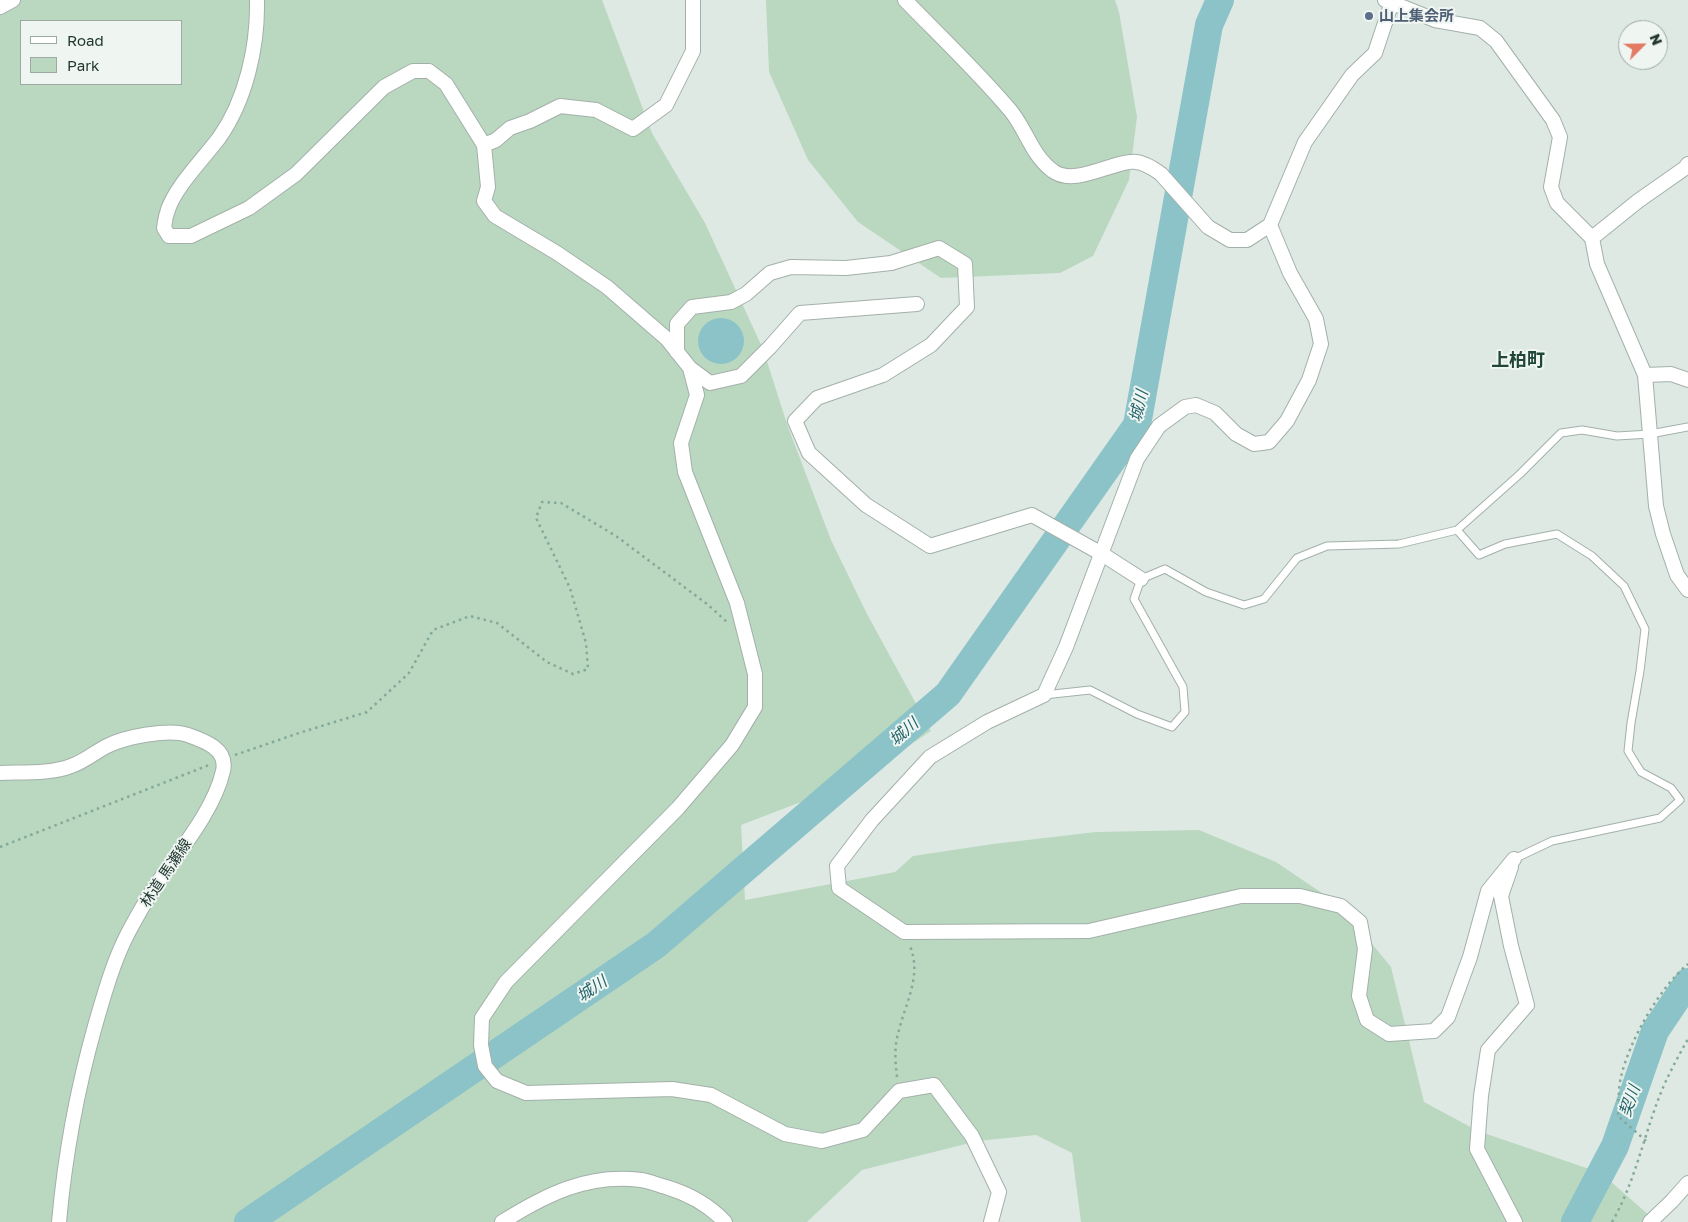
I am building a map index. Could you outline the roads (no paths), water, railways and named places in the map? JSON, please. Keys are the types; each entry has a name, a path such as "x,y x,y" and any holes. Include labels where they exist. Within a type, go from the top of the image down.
{"street":[{"path":"0,7 13,0"},
{"path":"256,0 257,18 250,64 237,106 220,136 180,187 167,212 164,228 169,236 191,236 249,208 296,174 384,87 413,70 429,71 446,84 484,145 488,187 484,201 495,216 607,286 667,339 690,368 710,383 741,376 770,347 800,312 917,304"},
{"path":"484,145 496,140 510,128 530,121 560,106 596,110 633,129 666,104 693,51 693,0"},
{"path":"905,0 976,72 1012,112 1035,152 1054,172 1072,177 1131,161 1152,167 1161,174 1208,227 1230,240 1247,240 1270,225 1305,142 1352,75 1374,53 1388,1 1435,20 1480,28 1496,42 1553,120 1560,137 1551,187 1557,203 1592,238 1596,264 1645,375 1658,515 1677,575 1688,590"},
{"path":"1592,238 1688,164"},
{"path":"1270,225 1290,273 1316,319 1321,344 1309,380 1287,421 1269,442 1254,444 1236,434 1215,413 1196,405 1185,407 1159,426 1137,459 1066,647 1044,695 987,722 930,757 872,820 837,866 839,888 904,932 1089,930 1241,896 1300,896 1341,906 1360,922 1365,949 1359,996 1367,1020 1389,1034 1434,1031 1448,1017 1470,957 1488,890 1514,859"},
{"path":"677,352 677,324 692,306 731,302 746,294 770,273 791,267 846,268 891,263 938,248 965,264 968,307 931,344 883,375 817,398 796,421 809,453 866,506 930,546 1032,515 1102,554 1141,579"},
{"path":"690,368 697,395 681,443 685,472 737,603 755,674 755,706 732,745 678,808 506,982 482,1018 481,1045 485,1066 497,1081 526,1093 672,1089 711,1095 785,1134 822,1141 863,1130 899,1091 934,1086 972,1136 999,1192 991,1222"},
{"path":"1645,375 1671,374 1688,380"},
{"name":"林道 馬瀬線","path":"0,773 43,772 71,767 109,745 152,733 186,734 216,748 224,760 224,770 216,792 197,827 153,890 127,935 105,990 81,1076 63,1181 59,1222"},
{"path":"1514,859 1501,896 1510,946 1527,1005 1488,1050 1481,1096 1477,1149 1515,1222"},
{"path":"502,1222 532,1203 567,1188 600,1178 642,1180 680,1192 712,1209 724,1222"},
{"path":"1650,1222 1672,1202 1688,1183"}],"lane":[{"path":"1044,695 1090,690 1137,714 1172,726 1185,712 1183,687 1134,599 1141,579 1165,569 1206,592 1244,605 1264,599 1297,558 1327,546 1399,544 1457,530 1520,474 1561,433 1582,430 1617,436 1650,434 1688,427"},
{"path":"1457,530 1479,554 1505,544 1556,534 1592,556 1624,586 1645,630 1628,751 1641,772 1670,788 1680,800 1660,818 1552,841 1514,859"}],"water":[{"path":"721,318 734,322 740,328 744,341 740,354 734,360 721,364 708,360 702,354 698,341 702,328 708,322"}],"waterway":[{"name":"城川","path":"248,1222 656,945 948,694 1137,425 1209,25 1220,0"},
{"name":"契川","path":"1575,1222 1615,1146 1655,1031 1688,982"}],"place":[{"name":"山上集会所","path":"1369,16"}],"district":[{"name":"上柏町","path":"1518,360"}]}
